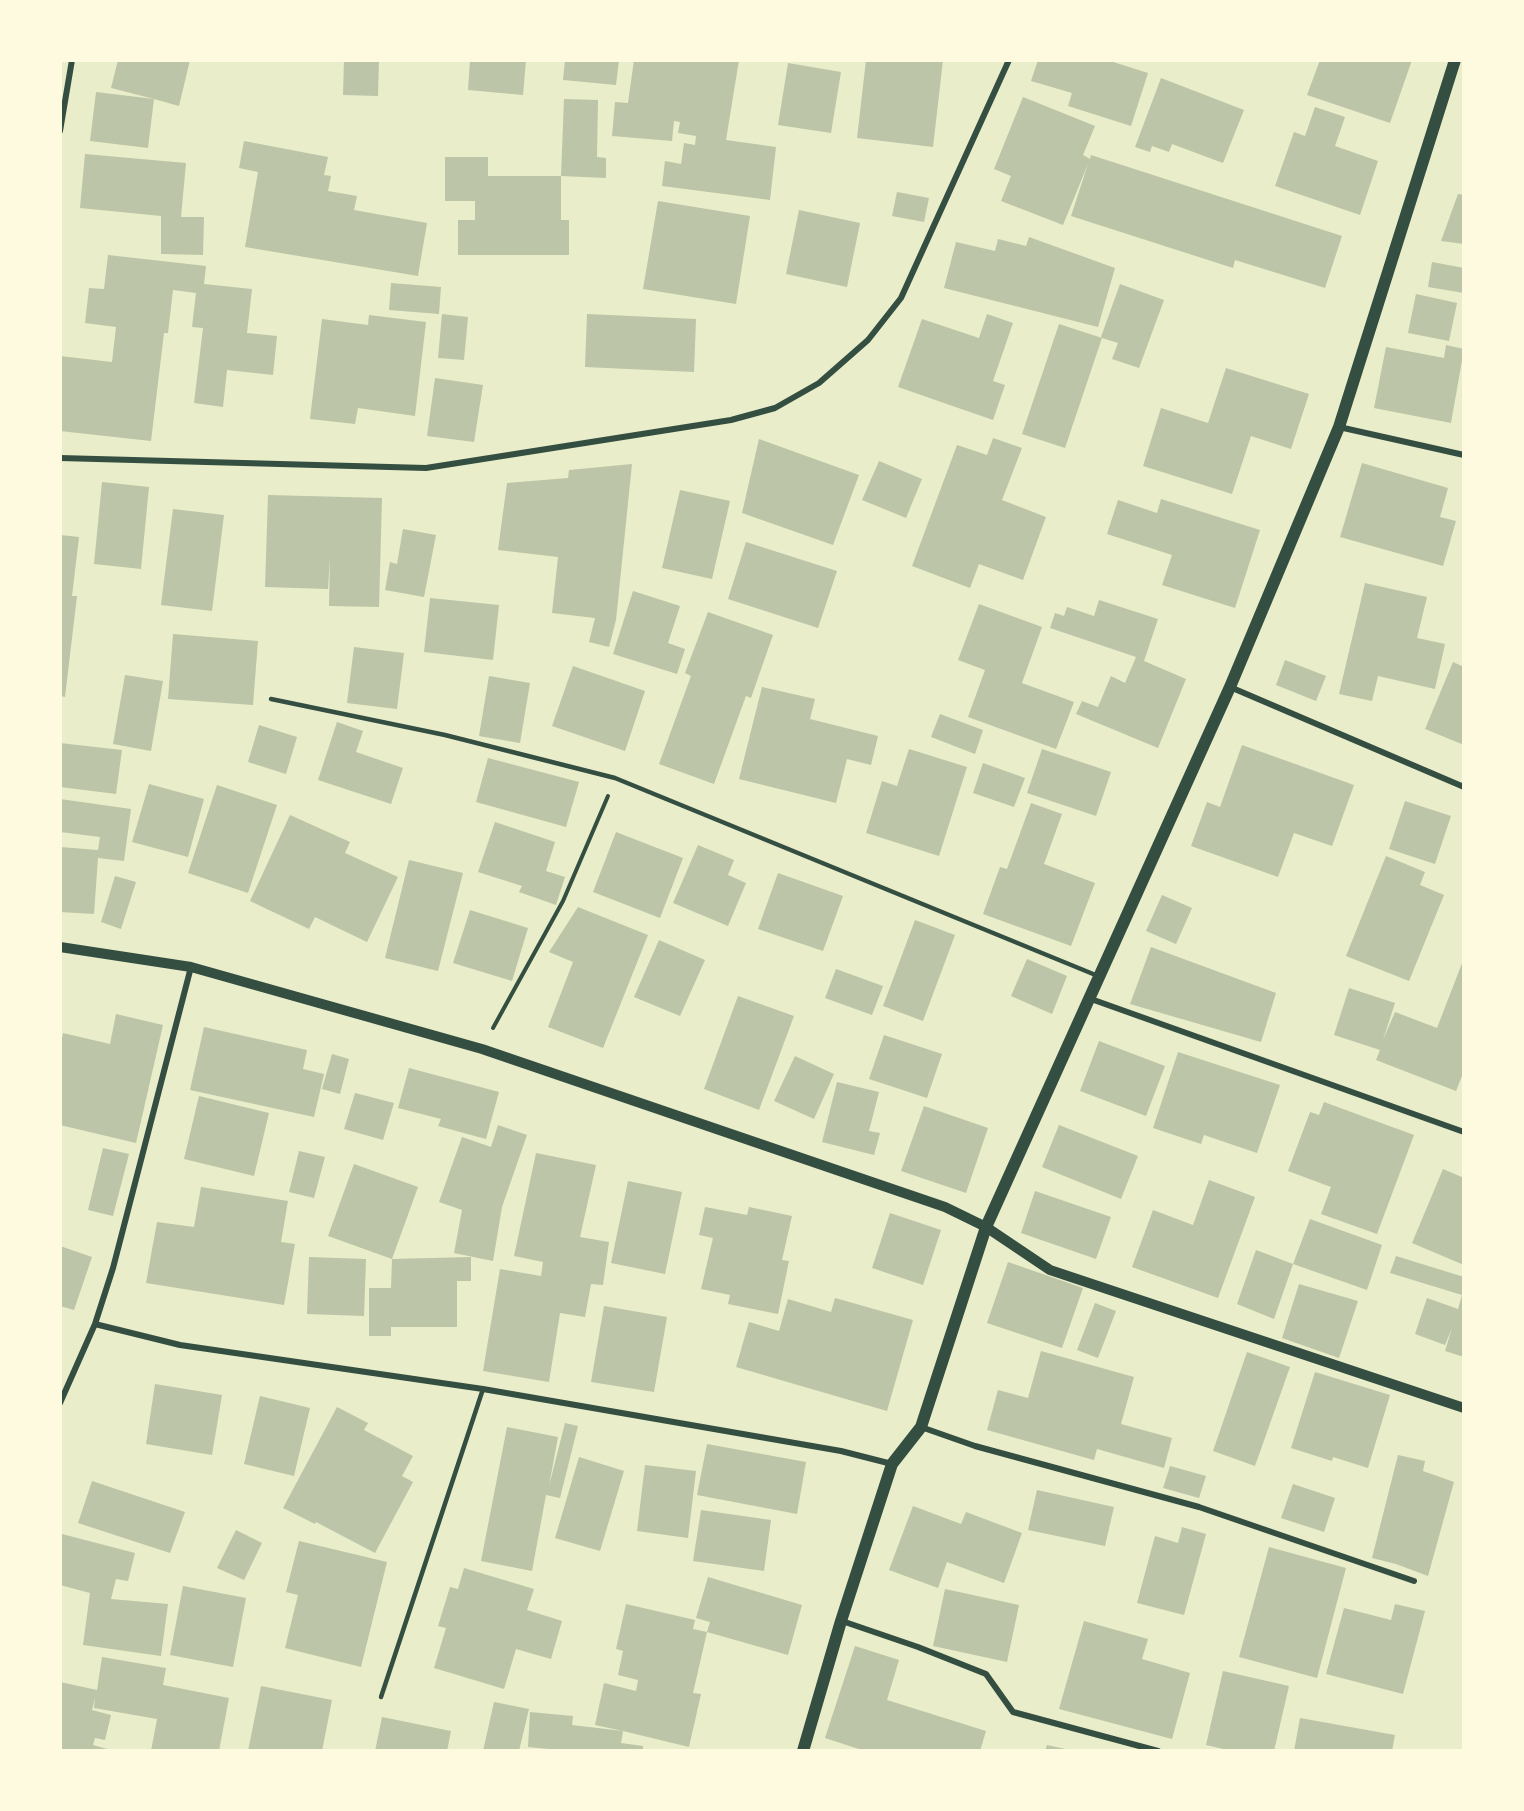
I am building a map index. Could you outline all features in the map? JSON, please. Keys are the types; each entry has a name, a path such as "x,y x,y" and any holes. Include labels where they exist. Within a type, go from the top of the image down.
{"main road":[{"path":"802,1751 892,1464 921,1427 986,1227 1101,977 1230,687 1339,427 1455,60"}],"street":[{"path":"60,131 72,60"},
{"path":"60,458 426,468 730,420 775,408 819,383 868,340 901,298 1009,60"},
{"path":"1339,427 1464,455"},
{"path":"1230,687 1464,787"},
{"path":"60,947 190,968 482,1049 945,1207 986,1227 1050,1269 1464,1408"},
{"path":"60,1402 95,1324 113,1268 190,968"},
{"path":"1091,999 1464,1132"},
{"path":"95,1324 180,1345 483,1389 841,1451 892,1464"},
{"path":"921,1427 975,1446 1199,1507 1414,1581"},
{"path":"841,1621 918,1647 986,1674 1013,1712 1158,1751"}],"lane":[{"path":"272,699 445,735 615,778 1101,977"},
{"path":"381,1697 483,1389"}],"path":[{"path":"482,1049 563,901 615,778"}],"building":[{"path":"118,60 190,60 179,106 111,88"},
{"path":"344,60 379,60 378,96 343,95"},
{"path":"470,60 526,60 523,95 468,90"},
{"path":"565,60 619,60 616,85 563,80"},
{"path":"634,60 739,60 726,140 776,147 770,200 662,186 665,161 681,164 684,143 695,145 696,136 678,133 680,122 674,121 672,141 612,136 615,102 628,103"},
{"path":"866,60 943,60 933,147 857,138"},
{"path":"1038,60 1107,60 1148,73 1131,126 1068,106 1072,93 1031,81"},
{"path":"1320,60 1412,60 1390,123 1307,95"},
{"path":"788,63 841,72 831,133 778,125"},
{"path":"1161,78 1244,110 1223,163 1172,144 1169,152 1152,146 1150,152 1135,147"},
{"path":"96,92 154,99 148,148 90,141"},
{"path":"1023,97 1095,126 1083,155 1090,159 1091,155 1342,236 1325,288 1235,260 1233,268 1071,216 1088,164 1063,225 1001,201 1011,176 994,169"},
{"path":"564,99 598,100 597,157 606,158 606,178 561,176"},
{"path":"1315,107 1345,117 1335,146 1378,161 1360,215 1275,186 1294,132 1305,136"},
{"path":"244,141 328,157 324,175 331,176 328,191 357,196 354,210 427,223 418,276 245,247 258,172 239,168"},
{"path":"85,154 186,163 181,217 204,217 203,255 161,254 161,216 80,208"},
{"path":"445,157 488,157 488,176 561,176 561,220 569,220 569,255 458,255 458,220 475,220 475,201 445,201"},
{"path":"897,192 929,198 924,222 892,216"},
{"path":"1458,194 1464,195 1464,244 1441,241"},
{"path":"658,201 750,216 736,304 643,289"},
{"path":"799,210 860,223 847,287 786,274"},
{"path":"1029,237 1115,268 1098,327 944,288 956,242 995,251 998,239 1026,246"},
{"path":"108,255 206,266 204,284 252,289 247,333 277,336 273,375 227,370 223,407 194,403 203,328 192,327 196,293 173,290 168,333 164,333 151,441 60,431 60,356 112,362 116,327 85,323 89,288 104,289"},
{"path":"1432,262 1464,268 1464,293 1428,287"},
{"path":"391,283 441,287 439,314 389,310"},
{"path":"1120,284 1164,300 1139,368 1112,359 1118,343 1102,338"},
{"path":"1416,294 1457,303 1449,341 1408,333"},
{"path":"442,314 468,317 464,360 438,358"},
{"path":"587,314 696,319 694,372 585,367"},
{"path":"987,314 1013,323 993,381 1005,385 993,420 898,387 922,319 979,338"},
{"path":"369,315 426,322 415,416 358,408 355,424 310,419 322,319 368,325"},
{"path":"1059,324 1102,338 1065,448 1022,434"},
{"path":"1446,345 1464,349 1451,423 1374,408 1386,347 1444,358"},
{"path":"1226,368 1309,394 1291,449 1251,436 1232,494 1143,466 1161,408 1208,423"},
{"path":"435,378 483,385 474,442 427,436"},
{"path":"993,438 1022,448 1002,500 1046,517 1023,580 979,564 970,588 912,566 957,445 987,455"},
{"path":"759,439 859,475 833,545 742,513"},
{"path":"879,461 922,479 906,518 862,500"},
{"path":"1362,463 1448,488 1440,517 1456,521 1443,566 1340,537"},
{"path":"632,464 616,620 609,647 589,642 595,618 552,613 558,557 498,550 507,483 568,478 569,470"},
{"path":"102,482 149,487 141,569 94,564"},
{"path":"680,490 730,501 712,579 662,568"},
{"path":"268,495 382,498 379,607 329,606 330,557 328,589 265,587"},
{"path":"1161,499 1260,530 1235,608 1162,585 1172,555 1107,534 1118,500 1157,513"},
{"path":"173,509 224,515 212,611 161,605"},
{"path":"403,529 436,535 424,597 385,590 390,562 397,564"},
{"path":"60,535 79,537 72,596 77,596 65,697 60,696"},
{"path":"746,542 837,571 818,628 728,599"},
{"path":"1365,583 1427,597 1417,638 1445,644 1435,689 1378,676 1372,701 1339,694"},
{"path":"633,591 680,606 668,643 685,649 677,674 613,654"},
{"path":"430,598 499,605 493,660 424,652"},
{"path":"1099,600 1158,619 1144,661 1186,679 1158,748 1076,714 1082,701 1098,707 1111,676 1125,683 1136,657 1050,628 1055,613 1064,616 1067,607 1094,616"},
{"path":"979,604 1042,627 1022,683 1074,702 1056,749 968,717 985,670 958,660"},
{"path":"708,612 773,635 751,698 746,696 714,784 659,764 691,676 685,673"},
{"path":"173,634 258,641 253,705 168,699"},
{"path":"354,647 404,653 397,709 347,703"},
{"path":"1285,660 1326,676 1316,701 1276,685"},
{"path":"1453,662 1464,667 1464,745 1425,729"},
{"path":"573,666 645,691 625,751 552,726"},
{"path":"125,675 163,681 151,751 113,744"},
{"path":"489,676 530,683 520,743 479,736"},
{"path":"762,687 815,699 810,719 878,736 871,765 847,759 836,803 739,779"},
{"path":"940,714 983,730 975,754 931,737"},
{"path":"337,722 363,731 356,752 403,768 391,804 318,780"},
{"path":"259,725 297,737 286,774 248,762"},
{"path":"60,743 122,750 116,794 60,787"},
{"path":"1242,745 1354,785 1332,846 1294,833 1278,877 1191,846 1207,802 1220,807"},
{"path":"909,749 967,767 939,856 866,833 882,781 897,786"},
{"path":"1042,749 1111,772 1096,816 1027,793"},
{"path":"488,758 579,782 566,827 476,802"},
{"path":"983,763 1025,778 1014,807 973,793"},
{"path":"149,784 204,799 188,857 132,842"},
{"path":"217,785 277,805 248,893 188,873"},
{"path":"60,799 131,809 124,861 98,858 94,914 60,912 60,847 98,850 100,837 60,832"},
{"path":"1405,801 1451,816 1435,864 1389,849"},
{"path":"1031,803 1062,814 1044,864 1095,883 1071,946 983,914 1000,867 1007,869"},
{"path":"290,815 350,842 345,853 398,877 367,942 315,917 309,929 250,901"},
{"path":"495,822 555,842 546,871 565,877 556,905 519,892 522,886 478,872"},
{"path":"616,832 683,858 660,918 593,892"},
{"path":"698,845 734,860 728,875 746,883 728,926 673,903"},
{"path":"1386,856 1425,872 1420,885 1444,895 1409,981 1346,956"},
{"path":"409,860 463,873 438,971 385,958"},
{"path":"778,873 843,896 823,951 758,929"},
{"path":"115,876 136,882 121,929 101,922"},
{"path":"1162,895 1192,908 1176,944 1146,931"},
{"path":"578,907 648,935 603,1048 548,1027 573,962 549,952"},
{"path":"470,910 528,928 512,981 453,963"},
{"path":"915,920 955,935 923,1021 883,1006"},
{"path":"659,940 705,960 680,1016 634,997"},
{"path":"1151,947 1276,993 1261,1042 1130,1004"},
{"path":"1464,958 1464,1071 1456,1091 1376,1060 1380,1050 1334,1035 1349,988 1395,1003 1383,1040 1395,1012 1437,1028"},
{"path":"1027,959 1067,976 1052,1014 1011,996"},
{"path":"836,969 883,986 872,1015 825,998"},
{"path":"738,996 794,1016 759,1110 704,1089"},
{"path":"116,1014 163,1025 136,1143 60,1125 60,1048 63,1033 110,1044"},
{"path":"204,1027 307,1050 303,1069 324,1074 314,1117 190,1090"},
{"path":"884,1035 942,1054 927,1098 869,1079"},
{"path":"1099,1041 1165,1066 1146,1116 1080,1091"},
{"path":"1178,1052 1280,1085 1257,1153 1204,1135 1201,1144 1153,1128"},
{"path":"332,1054 349,1059 340,1094 322,1089"},
{"path":"795,1056 834,1074 814,1119 774,1101"},
{"path":"409,1068 499,1092 486,1139 438,1126 441,1119 398,1108"},
{"path":"837,1082 879,1092 869,1131 880,1133 874,1155 822,1142"},
{"path":"355,1093 394,1103 383,1140 344,1129"},
{"path":"199,1096 269,1113 254,1176 184,1159"},
{"path":"1324,1102 1414,1135 1377,1234 1321,1214 1331,1187 1288,1171 1310,1112 1319,1115"},
{"path":"924,1106 988,1128 966,1193 901,1171"},
{"path":"498,1125 527,1135 502,1207 493,1261 454,1253 462,1210 439,1202 462,1137 491,1147"},
{"path":"1059,1125 1138,1156 1121,1199 1042,1167"},
{"path":"103,1148 129,1154 113,1216 88,1210"},
{"path":"299,1151 325,1157 314,1198 289,1192"},
{"path":"536,1153 596,1165 580,1237 609,1242 603,1285 591,1284 585,1317 560,1313 549,1382 483,1371 500,1269 541,1276 543,1262 514,1256"},
{"path":"354,1164 418,1187 392,1259 328,1236"},
{"path":"1443,1169 1464,1178 1464,1265 1412,1243"},
{"path":"1209,1180 1255,1197 1218,1298 1132,1267 1153,1210 1193,1225"},
{"path":"628,1181 682,1192 665,1274 611,1263"},
{"path":"201,1187 288,1201 281,1242 295,1244 284,1305 146,1283 157,1222 194,1227"},
{"path":"1035,1191 1111,1217 1096,1259 1021,1233"},
{"path":"705,1207 747,1215 749,1207 792,1216 782,1260 789,1261 778,1314 728,1304 730,1295 701,1289 713,1238 699,1235"},
{"path":"890,1213 941,1230 923,1285 872,1268"},
{"path":"1310,1219 1382,1245 1367,1290 1293,1264"},
{"path":"60,1246 92,1257 74,1310 60,1306"},
{"path":"1256,1250 1293,1264 1274,1319 1237,1304"},
{"path":"1396,1256 1464,1277 1464,1357 1445,1351 1452,1328 1445,1345 1415,1334 1427,1298 1458,1309 1462,1295 1390,1273"},
{"path":"309,1257 366,1259 364,1316 307,1314"},
{"path":"471,1257 471,1281 457,1281 457,1327 391,1327 391,1336 369,1336 369,1288 391,1288 392,1259"},
{"path":"1008,1262 1083,1288 1062,1348 987,1323"},
{"path":"1299,1284 1358,1301 1339,1358 1282,1338"},
{"path":"835,1298 913,1320 887,1411 736,1367 749,1322 779,1331 788,1299 831,1312"},
{"path":"1095,1303 1116,1311 1098,1358 1077,1350"},
{"path":"604,1306 667,1317 654,1392 591,1382"},
{"path":"1041,1351 1134,1377 1121,1424 1172,1438 1164,1468 1097,1449 1094,1460 987,1430 998,1390 1028,1398"},
{"path":"1247,1352 1290,1367 1255,1466 1213,1451"},
{"path":"1315,1372 1390,1395 1368,1468 1333,1457 1332,1461 1291,1448"},
{"path":"155,1384 222,1395 212,1455 146,1444"},
{"path":"260,1396 310,1408 294,1476 244,1464"},
{"path":"337,1407 368,1423 364,1430 413,1456 402,1476 413,1482 375,1553 316,1522 315,1524 283,1508"},
{"path":"565,1423 578,1426 560,1498 546,1495 532,1571 481,1561 507,1427 558,1437 549,1486"},
{"path":"707,1444 806,1462 797,1514 697,1495"},
{"path":"1398,1455 1425,1461 1423,1471 1454,1482 1428,1576 1372,1558"},
{"path":"579,1457 624,1471 600,1551 555,1538"},
{"path":"645,1465 696,1471 688,1538 637,1531"},
{"path":"1170,1466 1206,1476 1199,1498 1163,1488"},
{"path":"92,1481 185,1512 170,1553 78,1523"},
{"path":"1293,1484 1335,1498 1324,1532 1281,1518"},
{"path":"1037,1490 1114,1507 1105,1546 1028,1530"},
{"path":"913,1506 961,1524 966,1512 1022,1533 1004,1583 947,1562 938,1588 889,1570"},
{"path":"701,1510 771,1520 764,1571 693,1561"},
{"path":"1182,1527 1206,1534 1184,1615 1137,1603 1155,1536 1178,1543"},
{"path":"236,1530 262,1543 244,1580 217,1568"},
{"path":"62,1534 135,1553 128,1581 116,1579 111,1599 168,1604 161,1656 83,1645 90,1593 60,1585"},
{"path":"299,1541 387,1562 361,1667 285,1648 298,1595 286,1592"},
{"path":"1269,1547 1346,1568 1317,1678 1239,1657"},
{"path":"464,1568 534,1589 527,1610 562,1621 551,1659 516,1649 504,1689 434,1668 446,1628 438,1626 450,1587 458,1589"},
{"path":"708,1577 802,1605 788,1655 707,1632 710,1622 696,1618"},
{"path":"183,1586 246,1598 233,1667 170,1655"},
{"path":"945,1589 1019,1605 1007,1662 933,1646"},
{"path":"626,1604 695,1620 693,1629 707,1632 693,1693 701,1694 689,1747 595,1725 604,1683 636,1691 638,1680 618,1675 623,1651 616,1649"},
{"path":"1395,1604 1425,1611 1403,1694 1326,1674 1344,1608 1391,1620"},
{"path":"1084,1621 1148,1639 1142,1659 1190,1673 1172,1739 1059,1709"},
{"path":"855,1646 899,1660 887,1700 986,1731 980,1751 865,1751 825,1738"},
{"path":"102,1657 166,1668 163,1685 229,1698 219,1751 151,1751 157,1719 94,1708 95,1698 92,1710 111,1715 105,1740 95,1738 93,1745 114,1751 60,1751 60,1682 97,1690"},
{"path":"1223,1671 1289,1686 1274,1751 1232,1751 1206,1745"},
{"path":"261,1686 332,1700 322,1751 248,1751"},
{"path":"494,1702 529,1709 519,1751 483,1751"},
{"path":"530,1712 573,1716 572,1725 623,1731 621,1743 643,1746 643,1751 570,1751 528,1747"},
{"path":"382,1717 451,1731 447,1751 375,1751"},
{"path":"1300,1718 1395,1735 1392,1751 1294,1751"},
{"path":"1047,1745 1070,1750 1070,1751 1045,1751"}]}
